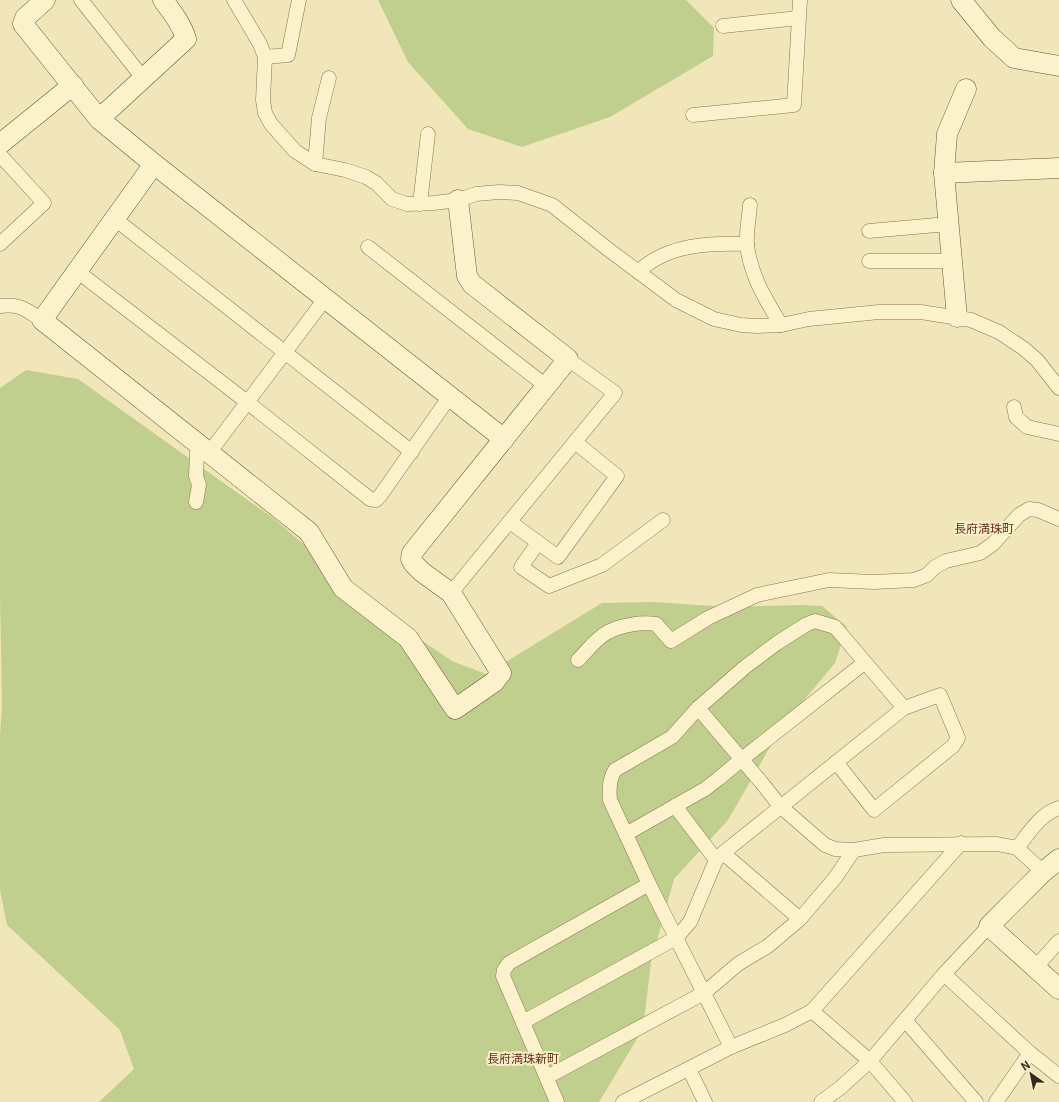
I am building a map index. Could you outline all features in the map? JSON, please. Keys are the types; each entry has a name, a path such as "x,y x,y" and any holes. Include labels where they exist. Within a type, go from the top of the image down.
{"street":[{"path":"45,0 25,18 23,24 99,119 154,164 504,439"},
{"path":"81,0 143,78"},
{"path":"99,119 186,39 185,34 163,0"},
{"path":"234,0 260,44 265,57 263,100 265,113 271,124 295,151 315,164 345,170 366,177 376,183 392,199 407,204 434,204 458,200 476,194 518,193 552,205 676,300 714,320 756,326 880,312 920,312 957,317 984,325 999,332 1023,348 1036,360 1059,388"},
{"path":"265,57 288,55 299,0"},
{"path":"693,115 794,105 800,0"},
{"path":"961,0 992,38 1014,58 1059,66"},
{"path":"722,26 798,18"},
{"path":"315,164 319,118 329,78"},
{"path":"0,144 73,85"},
{"path":"957,317 944,173 947,134 966,89"},
{"path":"420,204 428,134"},
{"path":"0,155 44,203 0,244"},
{"path":"42,320 154,164"},
{"path":"944,173 1059,168"},
{"path":"451,593 615,393 568,359 472,284 467,276 458,200"},
{"path":"750,205 747,244 752,271 760,290 781,324"},
{"path":"115,219 412,452"},
{"path":"869,231 948,224"},
{"path":"638,272 652,260 694,246 716,243 747,244"},
{"path":"368,247 546,386"},
{"path":"869,261 952,261"},
{"path":"77,271 370,499 376,500 380,496 450,396"},
{"path":"196,502 199,485 196,476 197,454 205,450 247,402 325,299"},
{"path":"0,306 12,305 22,307 42,320 309,532 343,588 408,638 455,709 494,682 501,673 451,593 414,564 411,559 412,553 568,359"},
{"path":"1014,407 1016,417 1026,428 1059,434"},
{"path":"510,522 558,557 617,476 575,442"},
{"path":"578,660 607,632 624,627 646,623 656,624 671,641 708,618 757,595 829,580 874,582 914,580 927,575 935,567 946,561 980,553 993,544 1019,516 1029,509 1038,510 1059,519"},
{"path":"538,542 521,566 549,586 602,565 663,520"},
{"path":"731,1047 649,884 610,800 612,776 615,770 672,737 698,708 745,666 807,624 815,622 835,627 864,663 904,708"},
{"path":"626,834 705,789 864,663"},
{"path":"523,1022 676,938 690,922 719,857 780,806 904,708 940,695 958,738 953,746 874,810 836,762"},
{"path":"698,708 780,806 809,833 825,845 835,849 854,850 884,845 961,843 997,844 1017,848 1043,872"},
{"path":"675,806 719,857 800,919"},
{"path":"1017,848 1036,823 1052,810 1059,808"},
{"path":"628,1101 731,1047 785,1025 812,1011 961,843"},
{"path":"547,1077 704,993 738,964 768,946 800,919 835,878 854,850"},
{"path":"821,1102 840,1088 870,1061 944,974 1043,872 1059,859"},
{"path":"557,1102 503,976 504,970 509,963 649,884"},
{"path":"989,926 1059,990"},
{"path":"1035,968 1059,941"},
{"path":"944,974 1030,1053 1059,1076"},
{"path":"812,1011 870,1061 905,1102"},
{"path":"905,1020 976,1102"},
{"path":"996,1102 1030,1053"},
{"path":"689,1069 705,1102"}],"green space":[{"path":"378,0 686,0 714,28 713,56 610,117 522,147 468,129 408,62"},
{"path":"26,370 78,379 273,518 393,621 452,661 486,674 602,603 653,602 727,607 802,605 822,606 847,627 835,663 781,728 728,820 674,879 651,962 643,1029 599,1102 99,1102 134,1069 120,1030 7,925 0,890 0,735 2,707 0,594 0,388"}],"district":[{"name":"長府満珠町","path":"984,529"},
{"name":"長府満珠新町","path":"523,1059"}]}
